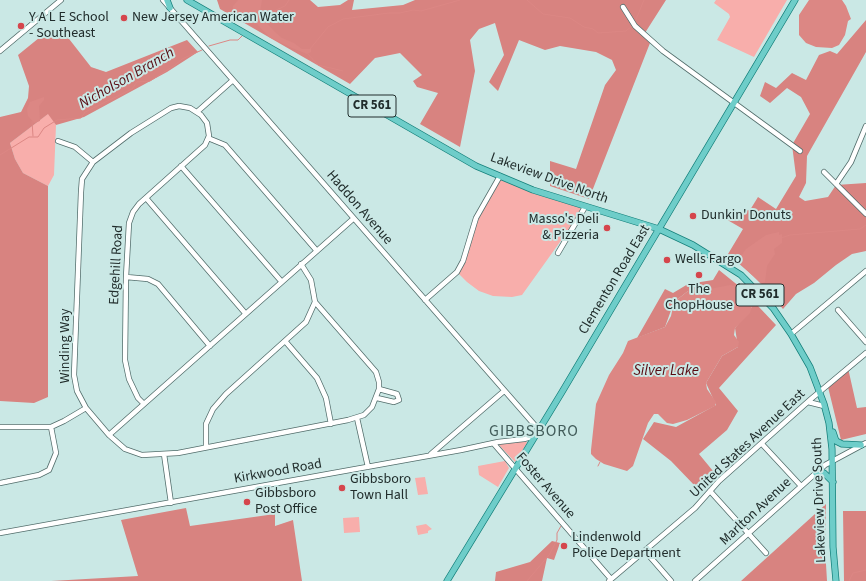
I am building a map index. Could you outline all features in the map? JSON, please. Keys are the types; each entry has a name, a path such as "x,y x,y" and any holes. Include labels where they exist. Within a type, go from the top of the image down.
{"main road":[{"path":"168,0 170,8"},
{"name":"Lakeview Drive North","path":"187,0 476,166 533,190 659,229"},
{"name":"Clementon Road East","path":"447,581 539,430 795,0"},
{"name":"Lakeview Drive South","path":"659,229 693,245 741,276 772,308 792,334 810,367 829,423 833,460 833,547 836,581"},
{"path":"829,423 837,442 847,446 863,444"},
{"path":"816,473 824,473 833,483"}],"street":[{"path":"0,51 61,0"},
{"name":"Haddon Avenue","path":"163,0 539,430"},
{"path":"623,7 635,26 650,40 800,151"},
{"path":"233,80 197,112 207,123 208,138 226,145 317,251"},
{"name":"Winding Way","path":"197,112 190,108 179,106 166,110 93,162 82,179 74,365 77,391 86,408 109,435 125,449 142,455 164,454 206,447 357,418"},
{"path":"836,184 851,162 866,126"},
{"name":"Edgehill Road","path":"144,404 138,398 126,369 126,277 129,223 133,212 146,198 205,145 208,138"},
{"path":"58,141 75,147 93,162"},
{"path":"181,166 281,281"},
{"path":"824,172 866,214"},
{"path":"425,300 458,272 463,261 476,218 500,176"},
{"path":"146,198 245,312"},
{"path":"558,253 585,207"},
{"path":"109,435 210,346 245,312 317,251 353,218"},
{"path":"301,264 311,280 315,302 376,372 379,382 377,398 368,411 357,418 368,467"},
{"path":"792,334 866,271"},
{"path":"126,277 148,279 158,284 210,346"},
{"path":"206,447 206,424 213,409 226,394 306,322 315,302"},
{"path":"838,310 866,342"},
{"path":"285,341 317,378 325,394 331,424"},
{"name":"United States Avenue East","path":"610,580 695,508 710,491 808,402 866,353"},
{"path":"377,398 394,402 399,400 397,394 379,389"},
{"path":"430,455 504,391"},
{"path":"808,402 824,406"},
{"path":"0,427 51,426 64,421 86,408"},
{"path":"0,483 39,475 49,470 56,453 51,426"},
{"name":"Kirkwood Road","path":"0,533 535,436"},
{"name":"Foster Avenue","path":"494,444 610,580"},
{"path":"762,444 800,486"},
{"name":"Marlton Avenue","path":"695,581 749,534 800,486 833,460 863,444"},
{"path":"164,454 171,502"},
{"path":"710,491 766,553"},
{"path":"645,551 670,581"}],"shaded area":[{"path":"217,0 310,0 318,7 340,5 348,0 354,0 352,10 403,5 415,0 666,0 643,36 650,43 589,199 550,186 550,161 576,169 605,85 616,70 612,60 596,52 560,46 545,50 519,40 498,91 489,82 504,55 495,23 479,29 470,40 475,71 460,147 420,124 438,93 417,87 413,81 422,75 400,53 375,58 350,84 220,9"},
{"path":"716,0 787,0 754,57 717,40 730,17 729,14 714,3"},
{"path":"866,20 866,52 807,156 806,183 799,197 805,201 828,197 836,185 866,183 866,251 852,254 836,265 814,283 796,294 783,309 761,283 728,254 743,229 717,214 750,210 758,197 776,209 796,176 792,145 810,114 801,97 787,88 770,103 760,96 765,82 776,88 792,73 806,80 819,55 830,51 837,54"},
{"path":"50,29 66,35 91,67 106,72 187,40 198,52 167,72 84,117 56,125 48,114 10,143 15,159 23,173 48,186 48,397 34,403 0,401 0,117 21,112 28,98 29,86 18,55"},
{"path":"49,113 56,125 54,175 48,186 23,173 15,159 10,143"},
{"path":"500,176 585,207 522,295 512,297 493,296 479,291 457,272 472,230"},
{"path":"719,270 740,287 688,291 674,302 665,327 637,338 665,289 673,293 688,284 713,280"},
{"path":"741,288 776,325 719,388 738,411 727,430 699,454 713,471 696,487 671,461 643,439 654,422 676,427 716,405 706,383 722,356 738,347 735,328 752,307"},
{"path":"848,368 857,408 866,407 866,434 841,440 828,387"},
{"path":"526,441 527,443 515,462 498,444"},
{"path":"505,461 509,468 498,487 479,475 478,466"},
{"path":"425,477 428,494 418,495 415,478"},
{"path":"826,504 825,547 827,581 741,581"},
{"path":"186,508 190,526 275,514 275,526 293,520 302,581 51,581 138,576 121,520"},
{"path":"843,511 866,511 866,581 844,581"},
{"path":"359,517 360,532 344,533 343,518"},
{"path":"426,524 432,529 428,531 428,533 418,535 416,526"},
{"path":"552,541 560,543 554,560 547,558 542,581 495,581 496,572 530,562"}],"water":[{"path":"238,0 262,0 260,12 265,21 275,32 282,38 294,43 302,49 311,49 311,52 307,54 292,48 269,37 257,24 247,22 241,14 233,9 233,6"},
{"path":"809,0 842,0 846,6 851,19 848,21 845,35 839,45 832,48 816,47 806,43 799,35 799,15"},
{"path":"44,97 44,100 39,106 40,121 34,123 28,116 27,109 30,102"},
{"path":"779,232 779,235 782,234 782,243 774,249 775,254 767,266 765,282 761,284 741,264 741,256 746,249 766,235"},
{"name":"Silver Lake","path":"730,285 741,287 753,303 750,313 735,328 734,335 739,342 738,347 722,356 706,383 707,389 716,402 715,406 687,420 673,424 667,423 658,414 654,414 648,423 633,466 627,471 604,464 596,459 591,454 591,450 596,404 609,375 623,353 628,341 665,327 671,316 674,302 688,291 700,287 710,289"}],"waterway":[{"path":"263,21 274,11 285,6 289,0"},
{"name":"Nicholson Branch","path":"310,49 328,27 343,19 400,13 413,10 421,11 460,0"},
{"name":"Nicholson Branch","path":"527,0 543,14 570,18 584,27 593,29 598,33 626,31 632,26"},
{"name":"Nicholson Branch","path":"635,22 644,0"},
{"name":"Nicholson Branch","path":"209,46 230,40 238,40 242,36"},
{"name":"Nicholson Branch","path":"0,155 29,137 38,137 44,128 57,120 81,118 85,112 132,89 137,82 150,81 182,59 202,50"},
{"path":"307,53 318,65 343,71"},
{"path":"32,121 33,136"},
{"path":"781,238 790,235 860,229 866,225"},
{"path":"743,290 747,285"},
{"path":"598,466 600,462"},
{"path":"527,581 549,555 557,540 557,533 561,526"},
{"path":"849,581 853,573 866,570"}],"place":[{"name":"New Jersey American Water","path":"124,18"},
{"name":"Y A L E School - Southeast","path":"21,26"},
{"name":"Dunkin' Donuts","path":"693,216"},
{"name":"Masso's Deli & Pizzeria","path":"607,228"},
{"name":"Wells Fargo","path":"667,260"},
{"name":"The ChopHouse","path":"699,275"},
{"name":"Gibbsboro Town Hall","path":"342,488"},
{"name":"Gibbsboro Post Office","path":"247,502"},
{"name":"Lindenwold Police Department","path":"564,546"}],"district":[{"name":"GIBBSBORO","path":"534,432"}]}
